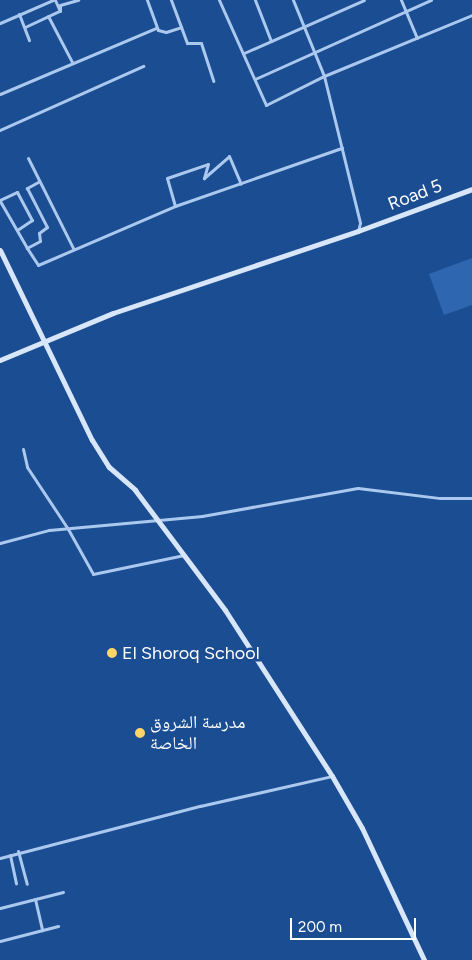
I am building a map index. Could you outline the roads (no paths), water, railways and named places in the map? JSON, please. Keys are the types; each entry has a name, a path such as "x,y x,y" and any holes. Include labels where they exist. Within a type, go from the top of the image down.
{"street":[{"path":"0,23 54,0 60,11"},
{"path":"60,11 60,6 78,0"},
{"path":"147,0 156,28"},
{"path":"171,0 187,43 201,43 213,81"},
{"path":"219,0 266,105 324,76 472,15"},
{"path":"255,0 271,41"},
{"path":"293,0 324,76 360,222 358,231"},
{"path":"244,53 364,0"},
{"path":"401,0 417,38"},
{"path":"255,79 431,0"},
{"path":"25,27 60,11"},
{"path":"20,14 30,40"},
{"path":"48,16 72,62"},
{"path":"0,94 156,28 166,32 181,27"},
{"path":"0,130 143,66"},
{"path":"18,230 32,220 17,192 0,200 38,265 73,248 175,206 342,148"},
{"path":"175,206 167,178 208,164 204,178 230,156 241,184"},
{"path":"28,158 38,182 73,248"},
{"path":"27,248 40,240 40,233 47,227 27,188 38,182"},
{"name":"Road 5","path":"0,360 130,307 358,231 472,189"},
{"path":"0,250 100,454 158,520 225,610 332,776 362,828 424,960"},
{"path":"23,450 27,467 68,529 93,574 184,555"},
{"path":"0,543 49,530 158,520 272,505 358,488 440,498 472,498"},
{"path":"0,858 18,852 332,776"},
{"path":"18,852 27,884"},
{"path":"10,855 16,883"},
{"path":"0,908 63,892"},
{"path":"35,899 42,930"},
{"path":"0,941 58,926"}],"place":[{"name":"El Shoroq School","path":"112,653"},
{"name":"مدرسة الشروق الخاصة","path":"140,733"}]}
